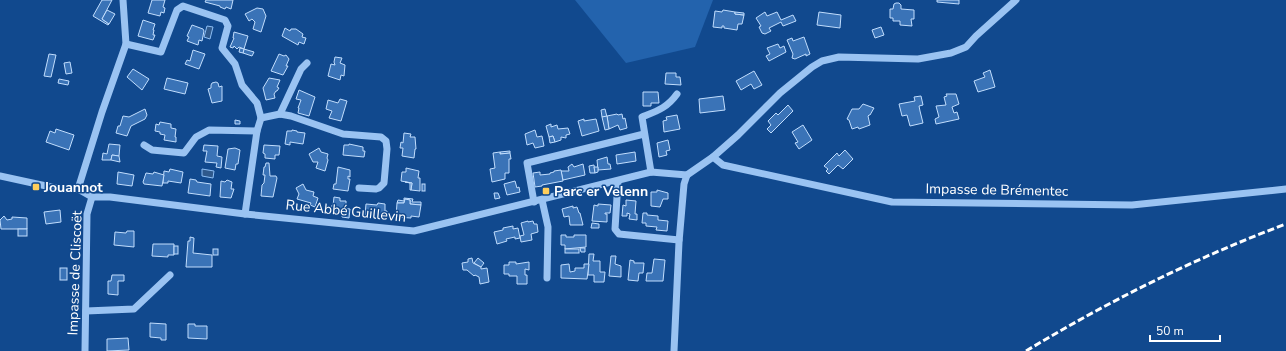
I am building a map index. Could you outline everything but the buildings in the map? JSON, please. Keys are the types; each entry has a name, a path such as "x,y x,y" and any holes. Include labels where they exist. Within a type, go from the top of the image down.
{"street":[{"path":"78,189 102,112 126,44 123,0"},
{"path":"674,351 679,240 684,184 688,175 713,157 738,135 780,93 806,71 822,62 839,57 918,59 951,53 966,47 1016,0"},
{"path":"126,44 161,52 177,10 183,6 225,20 228,26 222,48 235,64 242,85 257,103 262,118 256,131 245,214"},
{"path":"280,114 301,69 307,63"},
{"path":"651,172 642,117 662,109 671,103 677,94"},
{"path":"262,118 280,114 292,116 343,134 381,137 386,142 387,149 384,183 376,189 359,188"},
{"path":"144,145 152,150 184,153 196,137 210,130 256,131"},
{"path":"534,202 527,163 644,134"},
{"name":"Impasse de Brémentec","path":"713,157 722,165 892,202 1132,205 1286,189"},
{"name":"Rue Abbé Guillevin","path":"0,176 60,189 78,189 92,197 110,197 245,214 414,231 651,172 688,175"},
{"path":"618,181 615,229 619,234 679,240"},
{"name":"Impasse de Cliscoët","path":"85,351 87,214 92,197"},
{"path":"542,200 548,227 547,278"},
{"path":"86,311 134,309 170,275"}],"shaded area":[{"path":"575,0 713,0 695,47 626,63"},
{"path":"207,26 213,27 210,39 204,37"},
{"path":"202,169 214,171 213,178 202,176"}],"railway":[{"path":"1026,351 1089,315 1153,282 1219,251 1286,224"}],"place":[{"name":"Jouannot","path":"36,187"},
{"name":"Parc er Velenn","path":"546,191"}]}
